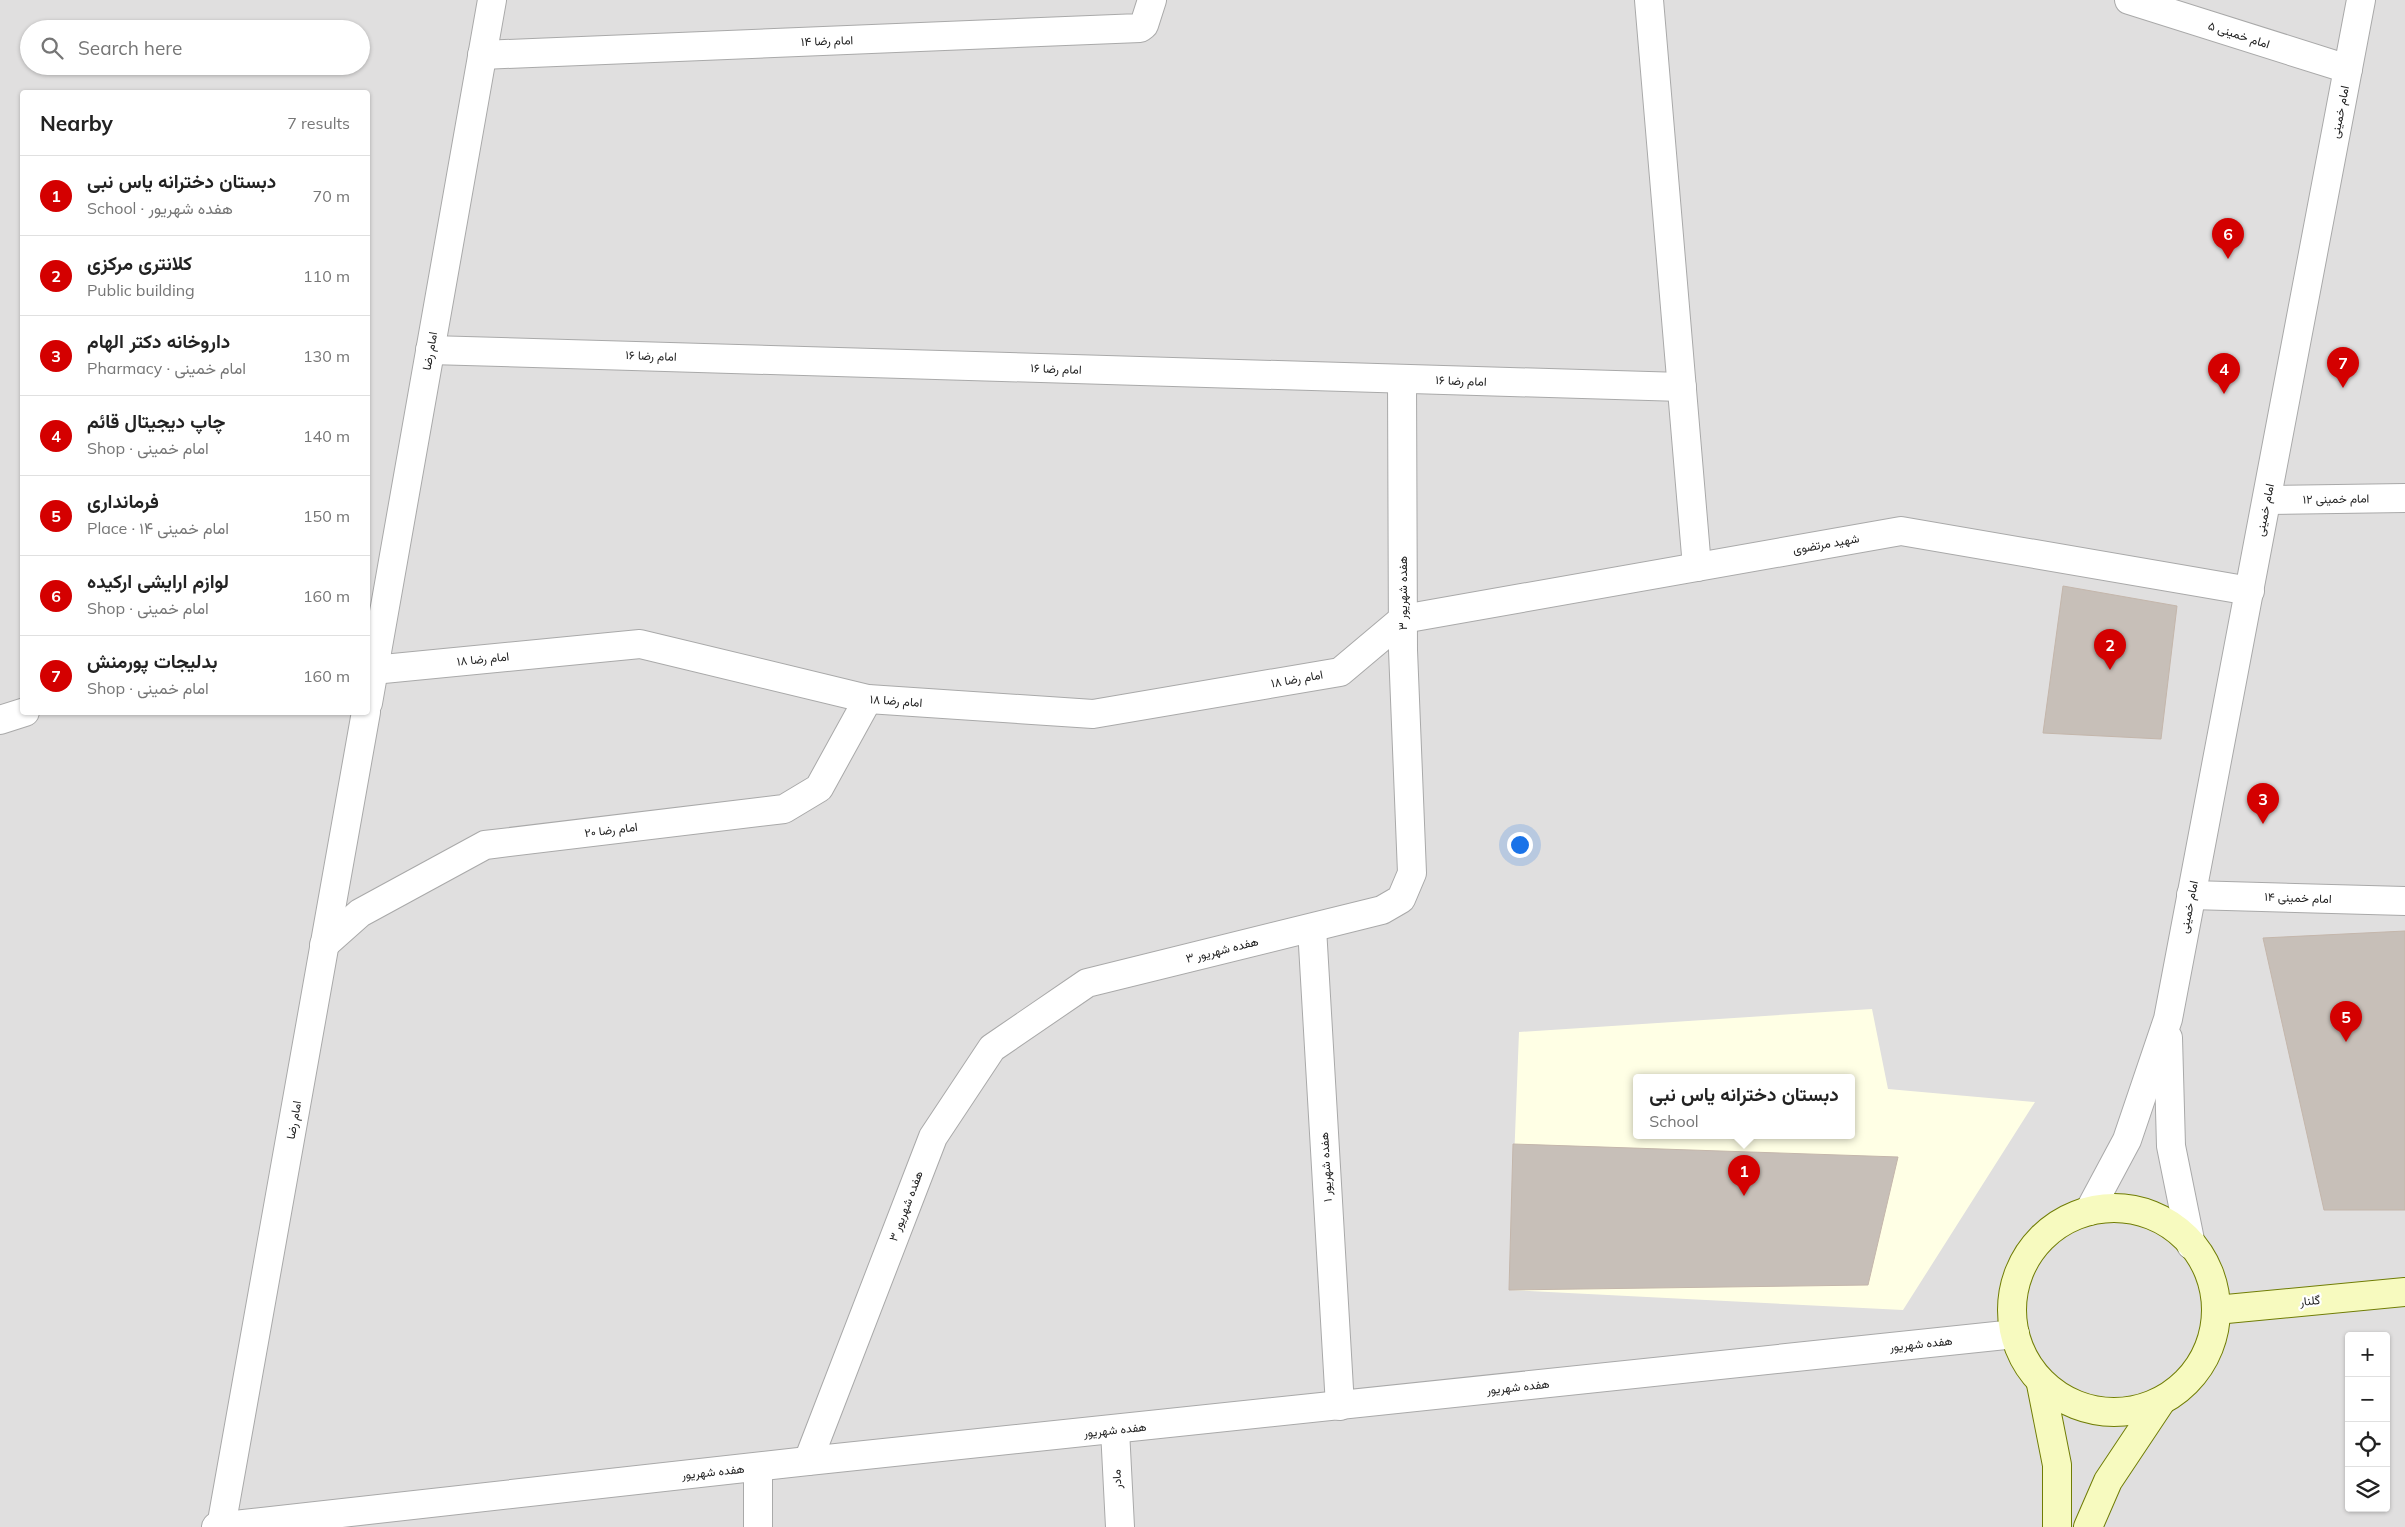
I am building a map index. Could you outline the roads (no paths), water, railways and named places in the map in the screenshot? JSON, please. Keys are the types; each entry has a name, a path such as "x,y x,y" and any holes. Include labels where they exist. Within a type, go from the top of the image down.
{"main road":[{"path":"2057,1527 2056,1465 2041,1384 2017,1347 2015,1334 2012,1306 2021,1263 2048,1230 2089,1211 2129,1208 2170,1224 2200,1255 2217,1296 2214,1336 2195,1376 2160,1403 2108,1481 2088,1527"},
{"name":"گلنار","path":"2216,1310 2405,1292"},
{"path":"2041,1384 2078,1407 2121,1414 2160,1403"}],"street":[{"name":"امام رضا","path":"370,690 373,670 373,637 430,350 492,0"},
{"name":"امام رضا ۱۴","path":"482,55 1140,28 1144,25 1152,0"},
{"path":"1649,0 1697,567"},
{"name":"امام خمینی ۵","path":"2130,0 2348,70"},
{"name":"امام خمینی","path":"2168,1019 2361,0"},
{"name":"امام رضا ۱۶","path":"430,350 1682,387"},
{"name":"هفده شهریور ۳","path":"808,1461 933,1137 992,1048 1086,983 1382,910 1401,899 1412,873 1403,619 1402,379"},
{"name":"امام خمینی ۱۲","path":"2267,500 2405,498"},
{"name":"شهید مرتضوی","path":"1403,619 1901,531 2250,591"},
{"name":"امام رضا ۱۸","path":"373,670 640,644 868,699 1093,714 1340,672 1403,619"},
{"name":"امام رضا ۲۰","path":"324,945 360,913 486,845 784,809 819,788 868,699"},
{"name":"امام رضا","path":"222,1527 365,715"},
{"name":"امام خمینی ۱۴","path":"2191,895 2405,901"},
{"name":"هفده شهریور ۱","path":"1312,928 1340,1406"},
{"path":"2089,1211 2127,1140 2168,1019"},
{"path":"2168,1019 2171,1146 2191,1245"},
{"name":"هفده شهریور","path":"216,1527 808,1461 2015,1334"},
{"name":"مادر","path":"1115,1430 1120,1527"},
{"path":"758,1467 758,1527"}],"place":[{"name":"لوازم ارایشی ارکیده","path":"2228,259"},
{"name":"بدلیجات پورمنش","path":"2343,388"},
{"name":"چاپ دیجیتال قائم","path":"2224,394"},
{"name":"کلانتری مرکزی","path":"2110,670"},
{"name":"داروخانه دکتر الهام","path":"2263,824"},
{"name":"فرمانداری","path":"2346,1042"},
{"name":"دبستان دخترانه یاس نبی","path":"1744,1196"}]}
